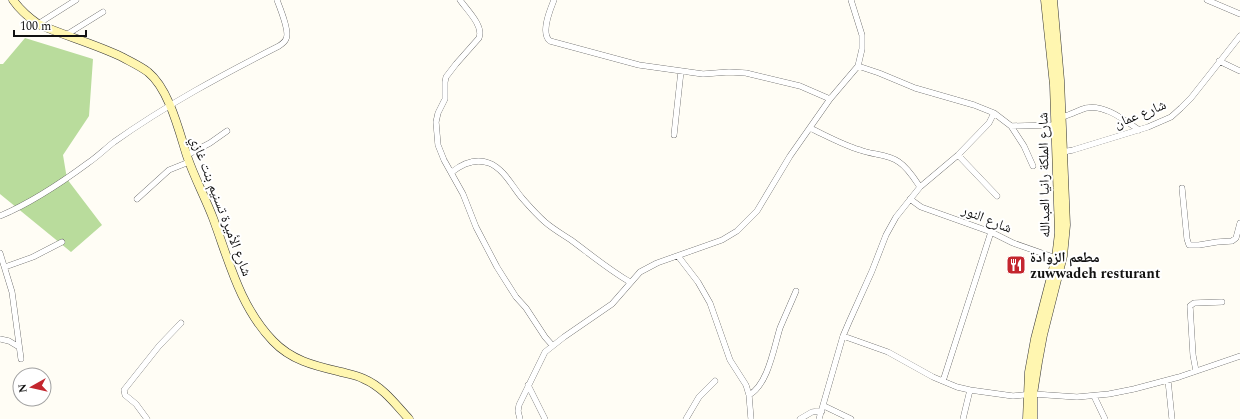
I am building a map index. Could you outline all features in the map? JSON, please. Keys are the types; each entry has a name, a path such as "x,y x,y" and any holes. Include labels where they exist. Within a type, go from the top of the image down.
{"main road":[{"name":"شارع الأميرة تسنيم بنت غازي","path":"13,0 19,9 38,24 98,46 148,72 158,83 170,106 188,159 239,289 252,312 274,341 289,354 306,363 357,375 373,383 409,419"},
{"name":"شارع الملكة رانيا العبدالله","path":"1033,419 1029,372 1035,339 1056,258 1059,233 1054,85 1045,0"},
{"name":"شارع الملكة رانيا العبدالله","path":"1027,419 1043,335 1064,244 1066,225 1060,80 1052,0"}],"street":[{"path":"38,24 76,0"},
{"path":"0,216 34,199 170,106 226,73 279,46 287,37 277,0"},
{"path":"460,0 480,30 480,34 479,38 447,75 445,82 445,99 436,119 438,145 444,160 463,194 476,227 497,267 516,297 526,308 545,338 552,345"},
{"path":"554,0 545,29 548,40 625,62 703,74 729,72 746,73 792,83 830,99"},
{"path":"520,419 518,408 541,357 552,345 617,300 630,282 645,268 722,240 742,226 757,211 790,156 830,99 858,66 862,49 862,35 851,0"},
{"path":"1207,0 1240,14"},
{"path":"66,35 103,12"},
{"name":"شارع عمان","path":"1062,152 1138,130 1171,116 1182,108 1240,36"},
{"path":"1219,61 1240,71"},
{"path":"858,66 879,72 915,88 974,105 994,113 1011,126 1024,146 1033,166"},
{"path":"674,135 681,71"},
{"path":"1065,116 1086,108 1096,108 1116,115 1138,130"},
{"path":"819,419 843,336 854,308 872,271 886,235 896,217 920,187 958,156 989,123 994,113"},
{"path":"1011,126 1055,125"},
{"path":"810,128 839,143 862,151 893,158 908,170 920,187"},
{"path":"137,199 169,170 188,159 226,131"},
{"path":"958,156 998,196"},
{"path":"452,172 464,164 471,162 488,163 497,168 505,175 522,198 547,224 567,237 612,272 630,282"},
{"path":"1182,188 1187,239 1189,245 1232,241 1236,238 1240,224"},
{"name":"شارع النور","path":"910,199 921,207 991,232 1013,243 1056,258"},
{"path":"943,381 991,232"},
{"path":"5,267 33,257 62,242"},
{"path":"0,253 12,292 21,359"},
{"path":"678,256 698,282 707,298 730,360 746,385 749,395 752,419"},
{"path":"749,395 756,390 768,367 781,327 796,291"},
{"path":"1196,371 1190,306 1194,303 1222,302"},
{"path":"147,419 136,404 125,395 124,390 159,346 181,323"},
{"path":"9,341 18,336"},
{"path":"843,336 888,352 943,381 970,390 1013,396 1094,396 1134,389 1168,380 1240,357"},
{"path":"0,339 9,341 19,347"},
{"path":"1168,380 1172,419"},
{"path":"686,419 699,397 715,381"},
{"path":"528,385 545,419"},
{"path":"963,419 970,390"},
{"path":"1094,396 1105,419"},
{"path":"800,419 823,408 851,419"}],"green space":[{"path":"25,38 93,59 89,116 63,155 67,179 102,225 71,252 0,194 0,64 3,64"}],"place":[{"name":"مطعم الزوادة zuwwadeh resturant","path":"1016,265"}]}
